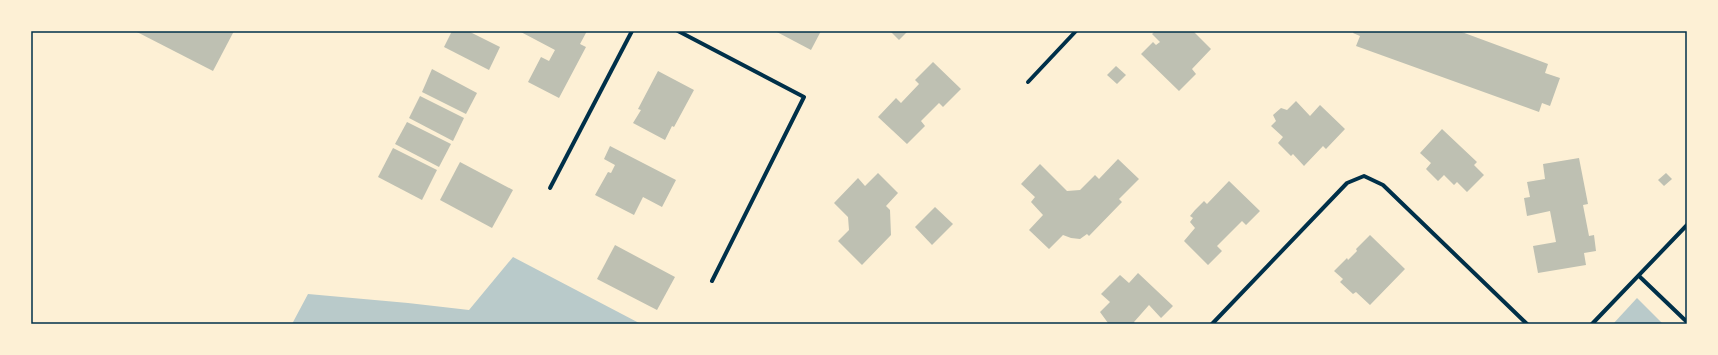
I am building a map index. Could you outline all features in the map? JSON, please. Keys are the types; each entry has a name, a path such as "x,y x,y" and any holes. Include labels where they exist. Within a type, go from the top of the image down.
{"street":[{"path":"550,188 632,31"},
{"path":"678,31 804,97 712,281"},
{"path":"1028,82 1076,31"},
{"path":"1212,324 1347,183 1364,176 1383,186 1527,324"},
{"path":"1592,324 1687,225"},
{"path":"1639,276 1687,322"}],"shaded area":[{"path":"513,257 641,324 292,324 308,294 469,310"},
{"path":"1637,298 1663,324 1613,324"}],"building":[{"path":"135,31 234,31 213,71"},
{"path":"452,31 468,31 500,47 489,70 444,47"},
{"path":"519,31 587,31 580,44 586,47 559,98 528,82 541,57 549,61 555,50"},
{"path":"775,31 821,31 811,50"},
{"path":"890,31 908,31 899,40"},
{"path":"1155,31 1193,31 1211,49 1192,69 1196,74 1179,91 1141,54 1153,42 1156,45 1160,42 1152,34"},
{"path":"1354,31 1459,31 1548,64 1545,73 1560,78 1550,106 1542,103 1539,112 1356,46 1360,36 1353,33"},
{"path":"933,62 961,89 943,107 939,103 921,121 925,126 907,144 878,117 896,98 901,103 919,84 915,80"},
{"path":"1116,66 1126,75 1117,84 1107,75"},
{"path":"432,69 477,93 466,114 422,92"},
{"path":"658,71 694,90 674,127 672,126 665,140 633,123 641,110 638,109"},
{"path":"420,96 464,118 453,141 409,118"},
{"path":"1296,101 1310,116 1320,105 1345,129 1326,149 1323,146 1304,166 1293,154 1291,156 1278,143 1283,137 1271,126 1276,121 1273,115 1281,108 1287,110"},
{"path":"407,122 451,144 439,167 395,144"},
{"path":"1442,129 1477,162 1474,165 1484,175 1467,192 1457,182 1454,185 1444,175 1438,181 1426,169 1431,163 1420,153"},
{"path":"610,146 676,180 662,207 643,197 634,215 595,195 608,172 611,173 615,165 604,159"},
{"path":"393,148 437,170 422,200 378,177"},
{"path":"1579,158 1588,204 1583,205 1589,236 1594,235 1596,251 1584,253 1586,265 1538,273 1533,246 1556,242 1550,211 1527,216 1524,198 1530,197 1527,182 1545,179 1543,164"},
{"path":"1118,159 1139,179 1119,199 1122,202 1089,236 1087,234 1080,239 1063,235 1049,249 1029,230 1043,215 1031,202 1035,197 1021,184 1040,164 1067,191 1080,190 1095,175 1099,179"},
{"path":"460,162 513,190 492,228 440,200"},
{"path":"878,173 898,193 886,206 890,210 891,235 862,265 838,241 849,230 848,217 834,203 858,178 865,186"},
{"path":"1666,173 1672,179 1664,186 1658,180"},
{"path":"1229,181 1260,211 1246,225 1242,221 1217,246 1222,251 1208,265 1184,241 1195,228 1190,222 1193,218 1190,216 1204,201 1207,204"},
{"path":"935,207 953,224 932,245 915,227"},
{"path":"1370,235 1405,269 1370,305 1356,292 1353,294 1340,282 1343,279 1334,271 1347,258 1348,260 1357,251 1356,249"},
{"path":"615,245 675,277 657,310 597,279"},
{"path":"1138,273 1173,306 1161,318 1149,305 1134,322 1135,324 1108,323 1100,312 1110,302 1101,294 1120,275 1129,283"}]}
